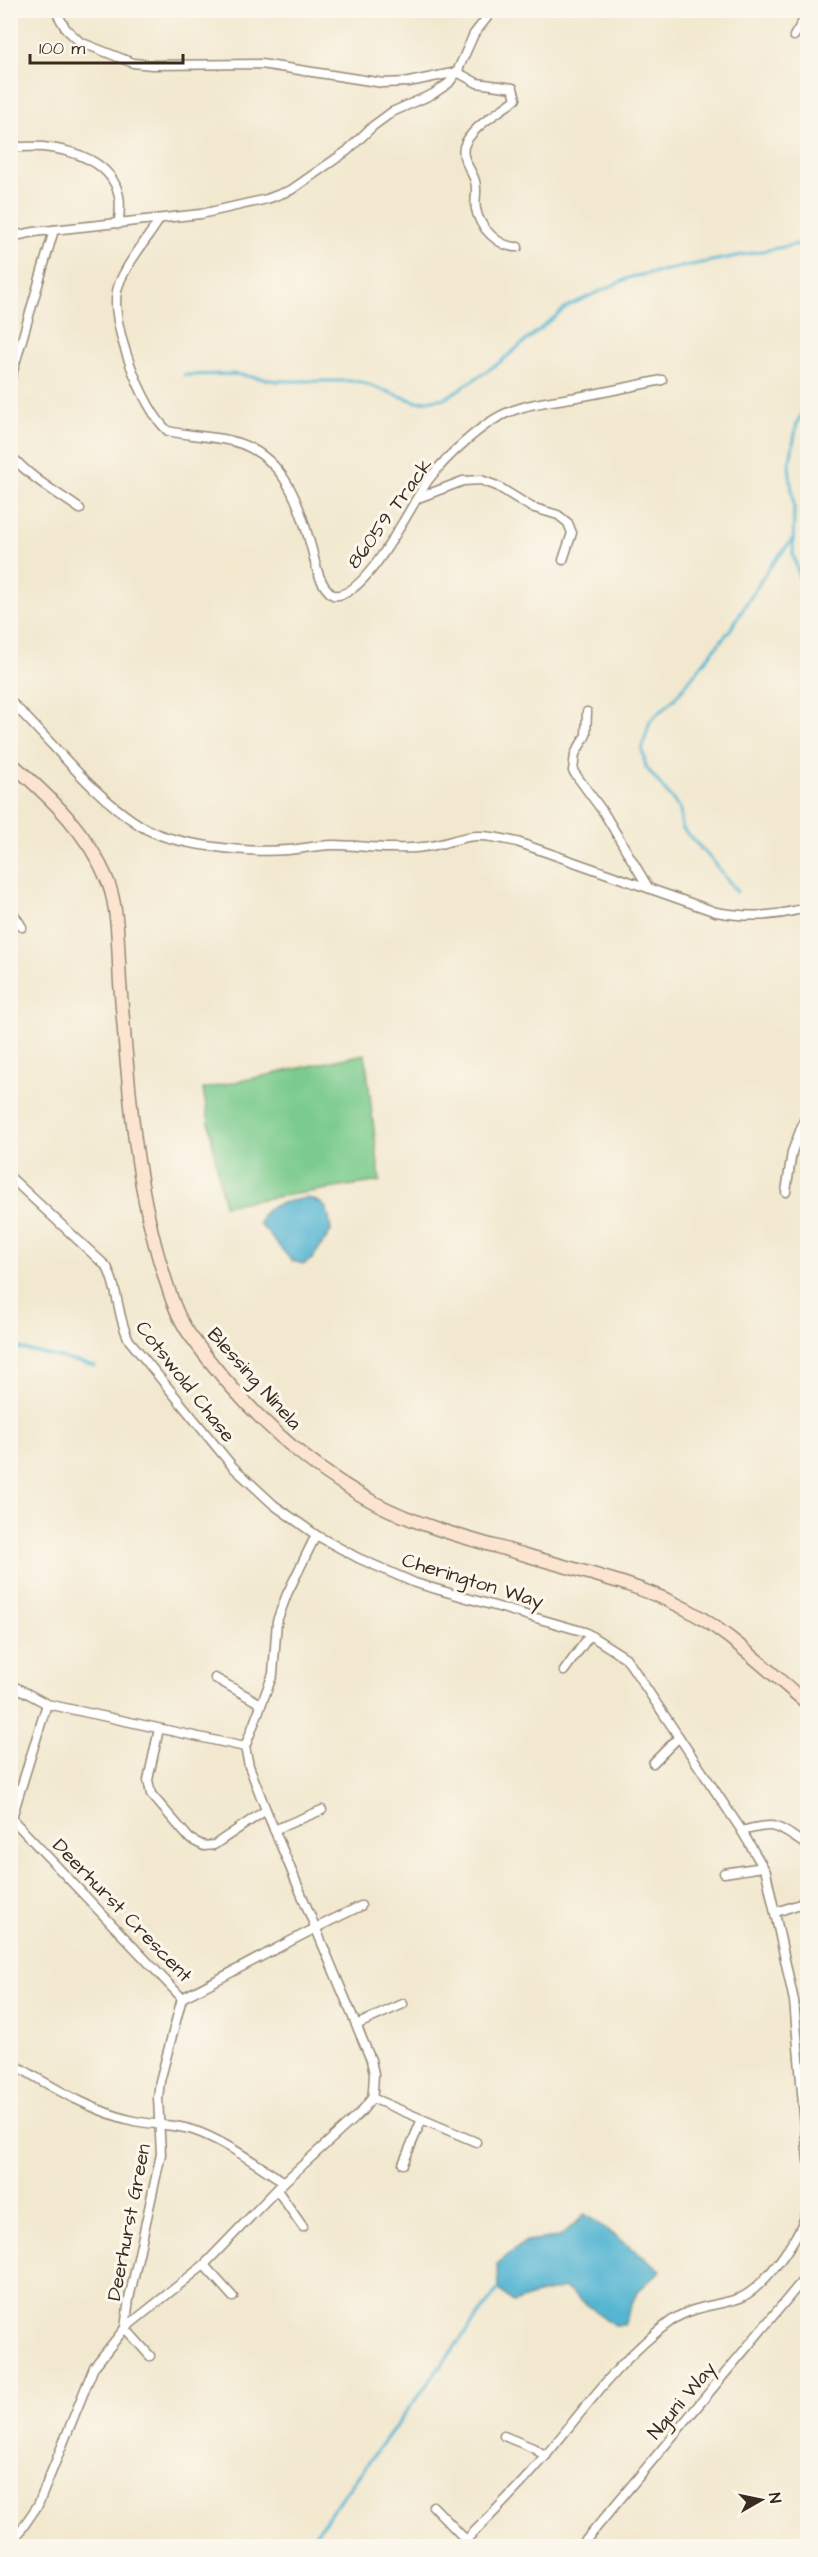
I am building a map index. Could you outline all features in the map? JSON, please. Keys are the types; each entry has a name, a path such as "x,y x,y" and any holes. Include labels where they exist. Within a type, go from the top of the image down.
{"street":[{"path":"55,10 66,29 80,42 133,63 152,65 261,64 358,81 383,83 409,81 457,72 477,83 509,87 515,90 516,99 489,118 472,134 465,143 463,151 464,159 476,183 475,202 479,220 499,241 512,247 518,247"},
{"path":"10,237 201,214 267,199 291,190 347,151 373,126 392,112 433,94 449,83 457,72 474,34 493,10"},
{"path":"794,36 807,14"},
{"path":"10,146 64,150 98,164 116,183 120,198 119,224"},
{"name":"86059 Track","path":"159,220 125,272 117,291 116,306 122,337 134,376 161,425 168,431 231,441 249,447 264,456 282,472 301,510 322,582 333,595 345,594 363,579 379,560 429,479 477,433 509,412 662,381"},
{"path":"10,381 54,230"},
{"path":"10,454 37,479 80,509"},
{"path":"418,499 438,489 471,479 497,486 524,504 558,515 568,524 572,533 563,560"},
{"path":"10,701 42,730 82,779 118,809 143,827 162,836 184,842 255,850 288,850 336,845 388,848 425,847 477,836 495,837 517,842 716,912 740,917 791,912 807,907"},
{"path":"587,712 586,735 575,754 573,771 604,813 649,888"},
{"name":"Blessing Ninela","path":"10,762 72,820 95,854 110,886 116,926 132,1129 151,1231 168,1289 187,1331 222,1376 284,1441 375,1503 413,1519 642,1590 681,1606 713,1627 807,1704"},
{"path":"10,908 22,927"},
{"path":"786,1192 792,1152 807,1110"},
{"name":"Cotswold Chase","path":"10,1177 107,1267 112,1277 121,1325 129,1340 232,1467 274,1505 316,1535"},
{"path":"10,2546 38,2505 94,2367 126,2328 204,2265 284,2182 361,2112 372,2098 374,2074 371,2060 274,1830 249,1766 245,1747 273,1674 277,1621 287,1594 316,1535"},
{"name":"Cherington Way","path":"316,1535 358,1558 415,1583 590,1635 626,1659 742,1831 763,1867 776,1912 794,2001 807,2161"},
{"path":"564,1671 590,1635"},
{"path":"215,1678 261,1704"},
{"path":"10,1684 47,1704 245,1747"},
{"path":"11,1817 47,1704"},
{"path":"159,1729 148,1787 156,1801 190,1839 204,1846 214,1845 266,1810"},
{"path":"653,1763 679,1737"},
{"path":"274,1830 322,1809"},
{"name":"Deerhurst Crescent","path":"11,1817 182,1998 244,1967 314,1927 361,1906"},
{"path":"742,1831 768,1824 777,1826 807,1846"},
{"path":"724,1873 763,1867"},
{"path":"776,1912 800,1904 807,1896"},
{"name":"Deerhurst Green","path":"126,2328 129,2299 161,2154 158,2098 160,2081 182,1998"},
{"path":"356,2025 403,2004"},
{"path":"10,2062 65,2094 100,2109 135,2121 159,2123 194,2131 237,2152 284,2182"},
{"path":"800,2071 807,2077"},
{"path":"372,2098 476,2142"},
{"path":"404,2164 422,2119"},
{"path":"277,2190 303,2227"},
{"path":"433,2506 463,2543 546,2456 620,2365 684,2313 739,2298 759,2285 803,2226 807,2205"},
{"path":"204,2265 233,2297"},
{"name":"Nguni Way","path":"581,2547 807,2274"},
{"path":"126,2328 150,2356"},
{"path":"504,2436 546,2456"}],"green space":[{"path":"365,1054 380,1181 224,1205 203,1089"}],"water":[{"path":"307,1198 319,1202 326,1208 331,1231 312,1259 304,1264 292,1261 259,1223 266,1211 272,1207"},
{"path":"585,2214 661,2270 637,2292 624,2325 614,2325 565,2288 537,2294 514,2303 498,2289 497,2264 526,2241 560,2237"}],"waterway":[{"path":"184,375 235,374 277,381 357,381 417,402 446,398 499,363 568,306 631,277 808,242"},
{"path":"808,404 797,423 789,466 794,507 793,554 808,608"},
{"path":"737,892 712,860 682,828 680,809 646,767 642,749 650,721 674,699 730,630 768,569 793,539"},
{"path":"10,1346 95,1366"},
{"path":"306,2546 498,2289"}]}
